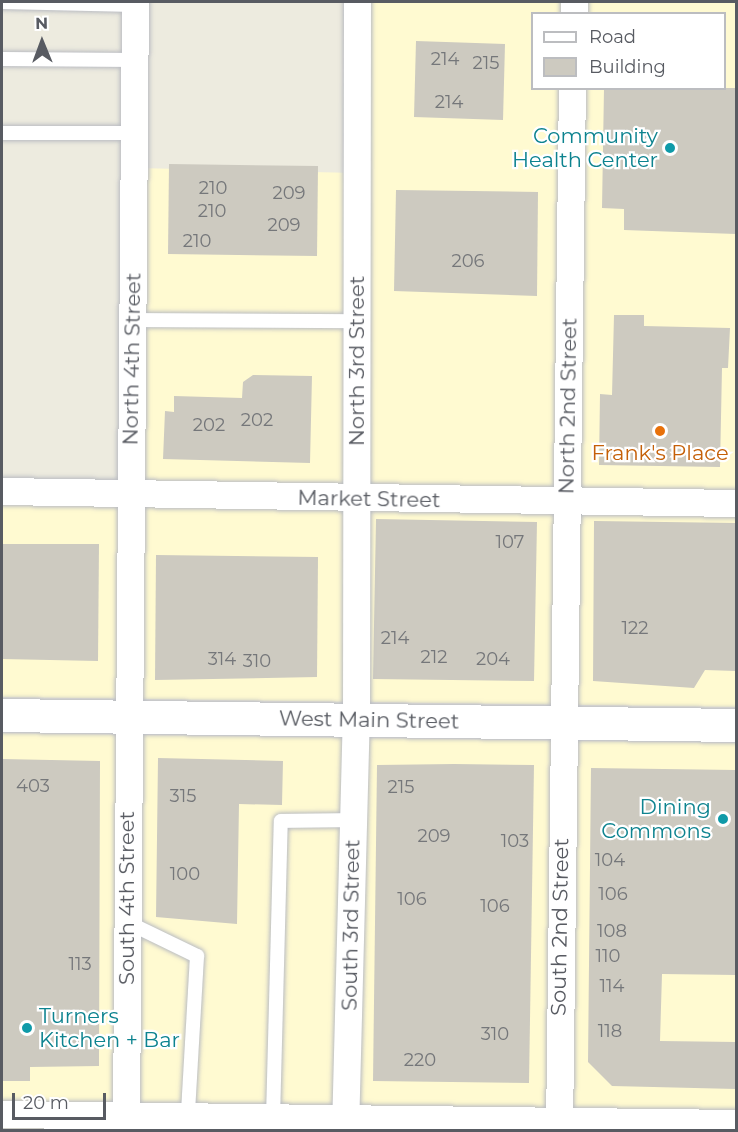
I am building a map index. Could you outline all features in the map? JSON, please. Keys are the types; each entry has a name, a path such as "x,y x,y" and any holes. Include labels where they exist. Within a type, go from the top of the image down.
{"main road":[{"name":"West Main Street","path":"2,715 736,725"}],"street":[{"name":"North 3rd Street","path":"356,720 357,2"},
{"name":"North 4th Street","path":"128,717 135,3"},
{"name":"North 2nd Street","path":"562,723 572,90"},
{"name":"Market Street","path":"2,491 566,503 736,503"},
{"name":"South 4th Street","path":"126,1116 128,717"},
{"name":"South 3rd Street","path":"346,1125 356,720"},
{"name":"South 2nd Street","path":"559,1126 562,723"},
{"path":"2,1114 126,1116 188,1123 273,1118 346,1125 736,1124"}],"lane":[{"path":"2,2 135,3"},
{"path":"2,59 135,60"},
{"path":"2,133 134,133"},
{"path":"133,320 357,321"},
{"path":"273,1118 281,821 353,820"},
{"path":"127,922 197,956 188,1123"}],"shaded area":[{"path":"357,2 736,2 736,707 2,697 2,487 133,489 137,168 357,173"},
{"path":"2,733 736,743 736,1130 2,1130"}],"building":[{"path":"416,41 505,44 503,120 414,117"},
{"name":"Community Health Center","path":"726,88 736,88 736,234 624,230 624,209 602,208 604,90 726,90"},
{"path":"169,164 318,166 317,256 168,254"},
{"path":"396,190 538,192 537,296 394,291"},
{"path":"614,315 644,315 644,326 730,328 728,368 722,368 720,467 599,465 600,394 612,395"},
{"path":"253,375 312,376 310,463 163,459 165,411 174,412 174,396 242,398 243,382"},
{"path":"376,519 537,522 534,681 373,679"},
{"path":"594,521 736,523 736,671 705,670 694,688 593,681"},
{"path":"2,544 99,544 98,661 2,659"},
{"path":"156,555 318,557 317,677 155,680"},
{"path":"158,758 283,761 282,805 239,804 237,924 156,917"},
{"path":"2,759 100,761 99,1066 30,1067 30,1081 2,1081"},
{"path":"377,765 534,765 529,1083 373,1081"},
{"path":"591,768 736,770 736,975 662,974 660,1041 736,1042 736,1089 612,1086 588,1062"}],"place":[{"name":"Community Health Center","path":"670,148"},
{"name":"Frank's Place","path":"660,431"},
{"name":"Dining Commons","path":"723,819"},
{"name":"Turners Kitchen + Bar","path":"27,1028"}]}
